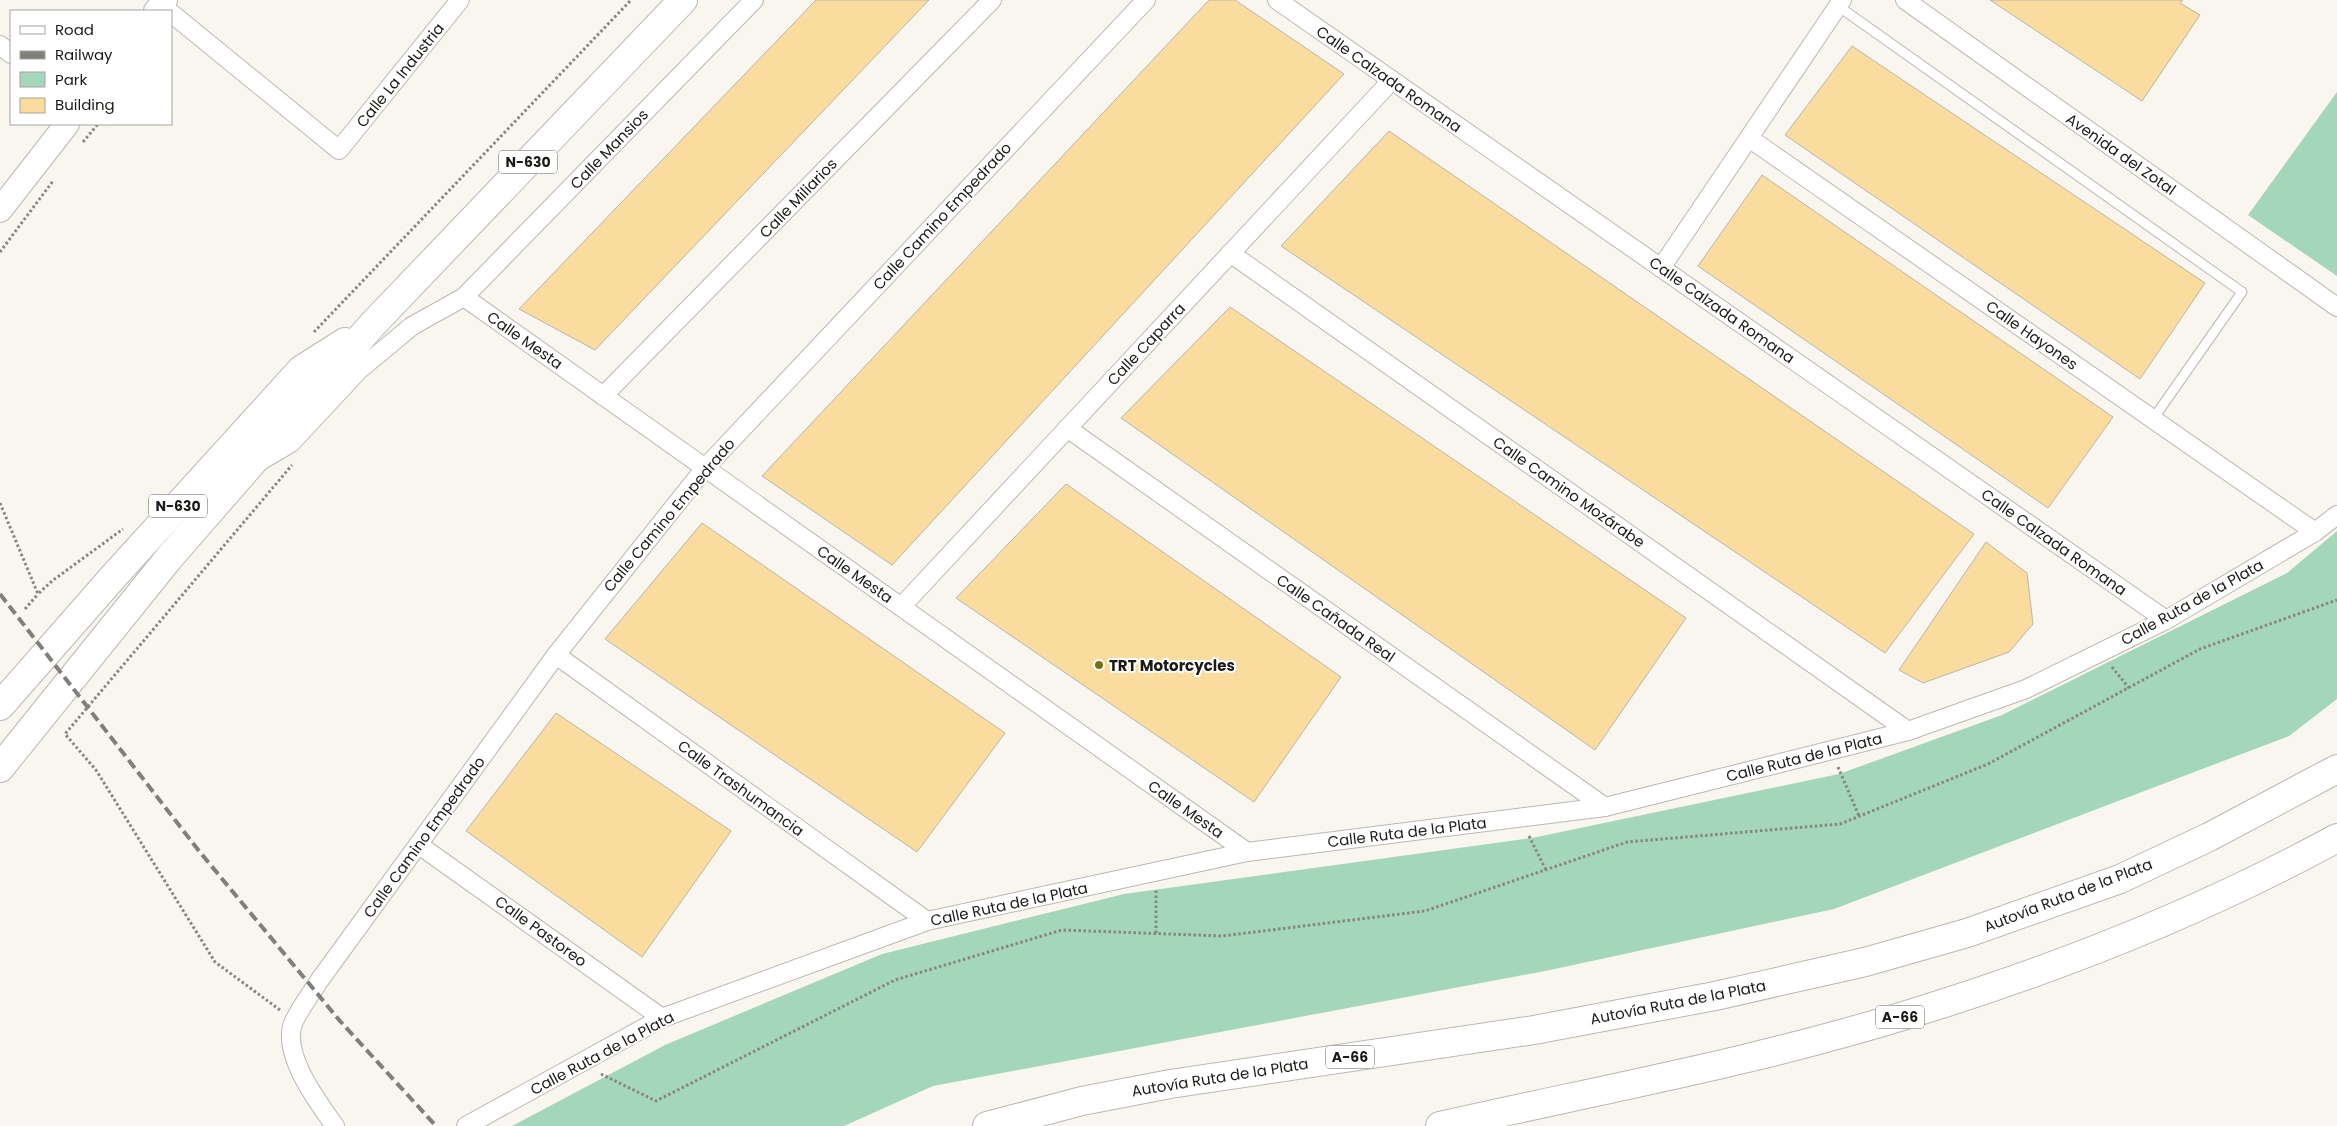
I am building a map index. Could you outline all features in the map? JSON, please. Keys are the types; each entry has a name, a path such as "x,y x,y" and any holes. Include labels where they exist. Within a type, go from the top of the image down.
{"highway":[{"name":"N-630","path":"244,471 372,325 683,0"},
{"name":"N-630","path":"0,706 114,576 302,370 372,325"},
{"path":"0,768 169,558 244,471"},
{"name":"Autovía Ruta de la Plata","path":"987,1126 1082,1101 1170,1084 1534,1030 1715,996 1865,962 1967,933 2120,878 2209,838 2337,769"},
{"name":"A-66","path":"1440,1126 1767,1052 1915,1013 2127,939 2224,897 2337,838"}],"main road":[{"path":"0,210 66,125"}],"street":[{"name":"Calle La Industria","path":"172,14 339,150 460,0"},
{"name":"Calle Mansios","path":"244,471 291,443 359,370 412,326 464,297 754,0"},
{"name":"Calle Miliarios","path":"603,396 992,0"},
{"name":"Calle Camino Empedrado","path":"294,1021 320,981 556,655 705,468 1146,0"},
{"name":"Calle Calzada Romana","path":"1277,0 2166,620"},
{"name":"Avenida del Zotal","path":"1905,0 2337,307"},
{"path":"1660,268 1840,3"},
{"path":"0,45 10,53"},
{"name":"Calle Caparra","path":"901,607 1392,80"},
{"name":"Calle Hayones","path":"1749,138 2315,532"},
{"name":"Calle Camino Mozárabe","path":"1230,253 1908,731"},
{"name":"Calle Mesta","path":"464,297 1247,852"},
{"name":"Calle Cañada Real","path":"1067,428 1604,807"},
{"name":"Calle Ruta de la Plata","path":"466,1126 662,1018 927,921 1247,852 1604,807 1908,731 2026,688 2166,620 2315,532 2337,515"},
{"name":"Calle Trashumancia","path":"556,655 927,921"},
{"name":"Calle Pastoreo","path":"419,845 662,1018"},
{"path":"294,1021 291,1031 295,1061 335,1126"}],"lane":[{"path":"1840,3 2242,292 2153,419"}],"path":[{"path":"308,338 631,0"},
{"path":"80,147 97,125"},
{"path":"0,252 55,178"},
{"path":"293,465 64,734 96,770 215,962 294,1021"},
{"path":"0,503 38,594"},
{"path":"25,609 52,581 130,523"},
{"path":"580,1063 656,1101 895,980 1062,930 1222,936 1425,911 1627,842 1840,824 1988,764 2200,649 2337,600"},
{"path":"2100,652 2129,688"},
{"path":"1831,750 1859,816"},
{"path":"1519,818 1546,870"},
{"path":"1156,871 1156,934"}],"green space":[{"path":"2337,92 2337,276 2248,215"},
{"path":"2337,531 2337,699 2289,736 1834,909 1550,970 933,1086 844,1126 512,1126 665,1045 882,954 1124,894 1532,838 1839,774 2002,715 2287,573"}],"building":[{"path":"816,0 929,0 595,350 519,309"},
{"path":"1209,0 1235,0 1344,74 892,565 762,476"},
{"path":"1990,0 2183,0 2180,3 2200,15 2142,101"},
{"path":"1852,46 2205,283 2140,379 1785,135"},
{"path":"1389,131 1974,534 1885,653 1281,246"},
{"path":"1762,175 2113,417 2048,508 1698,266"},
{"path":"1230,307 1686,618 1595,750 1121,418"},
{"path":"1066,484 1341,677 1254,802 956,598"},
{"path":"702,523 1005,733 917,852 605,639"},
{"path":"1986,542 2027,573 2033,624 2009,652 1923,683 1899,670"},
{"path":"556,713 731,831 642,957 466,831"}],"railway":[{"path":"0,594 199,851 340,1021 436,1126"}],"place":[{"name":"TRT Motorcycles","path":"1099,665"}]}
